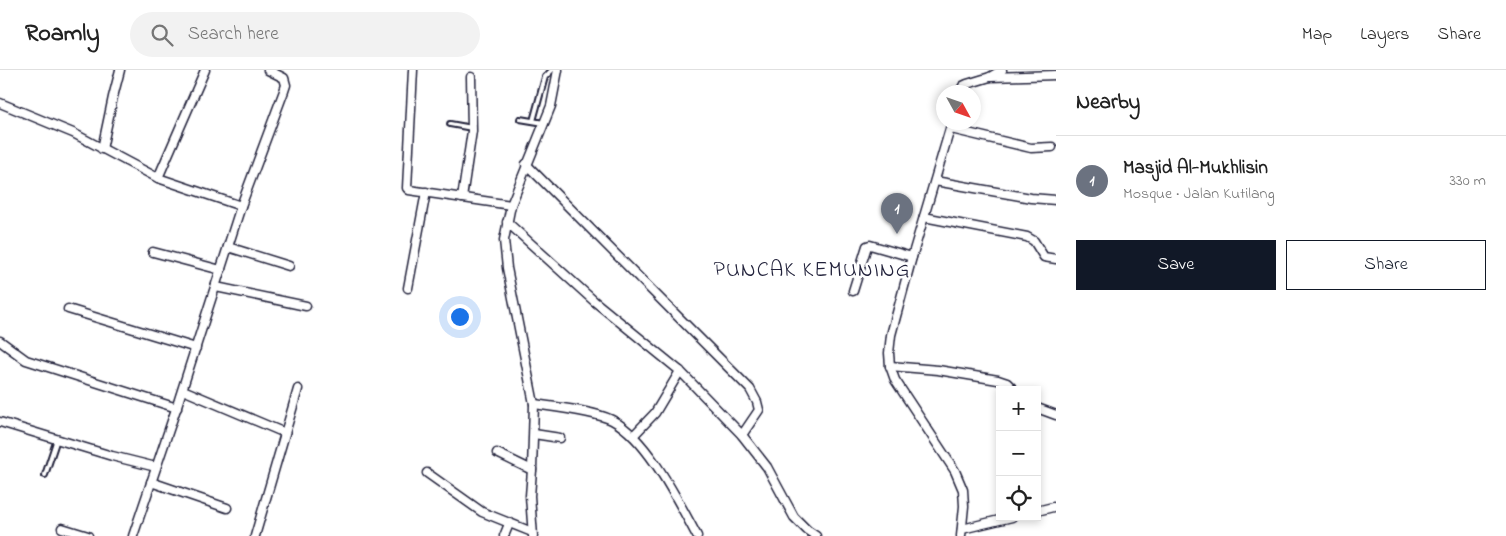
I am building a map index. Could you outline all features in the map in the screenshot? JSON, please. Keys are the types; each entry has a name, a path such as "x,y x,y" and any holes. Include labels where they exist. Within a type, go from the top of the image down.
{"street":[{"path":"102,149 120,70"},
{"path":"158,178 206,70"},
{"path":"133,536 177,408 241,206 286,85 284,78 268,70"},
{"path":"412,70 407,188 409,190 510,206"},
{"path":"427,472 482,512 532,534 530,496 534,404 507,268 504,240 510,206 554,96 558,70"},
{"path":"965,85 990,77 1002,70"},
{"path":"990,77 1056,75"},
{"path":"462,198 472,128 471,77"},
{"path":"0,104 73,133 158,178 241,206"},
{"path":"951,130 912,256 891,335 890,366 894,380 955,471 963,490 962,533 1000,521"},
{"path":"966,130 1031,148 1052,147"},
{"path":"526,164 750,389 759,410 742,435"},
{"path":"935,181 1031,198 1056,200"},
{"path":"408,288 426,192"},
{"path":"924,217 1027,237 1034,241 1044,257 1056,259"},
{"path":"507,222 594,301 680,371 742,435 768,467 794,517 816,536"},
{"path":"853,291 867,246 870,245 912,256"},
{"path":"228,247 289,266"},
{"path":"153,252 221,270"},
{"path":"216,287 306,306"},
{"path":"68,309 196,348"},
{"path":"0,341 26,360 177,408"},
{"path":"890,366 938,370 998,380 1010,386"},
{"path":"633,436 655,413 680,371"},
{"path":"255,536 298,389"},
{"path":"182,390 286,433"},
{"path":"534,404 605,418 633,436 663,475 697,536"},
{"path":"1041,409 1056,415"},
{"path":"0,422 156,467"},
{"path":"534,434 560,438"},
{"path":"497,453 532,470"},
{"path":"151,482 228,508"},
{"path":"1041,510 1053,507"},
{"path":"504,536 509,524"},
{"path":"62,528 88,536"}],"lane":[{"path":"533,121 545,77 552,70"},
{"path":"520,119 544,123"},
{"path":"450,124 472,128"},
{"path":"45,475 57,439"}],"place":[{"name":"Masjid Al-Mukhlisin","path":"897,234"}],"district":[{"name":"PUNCAK KEMUNING","path":"812,268"}]}
